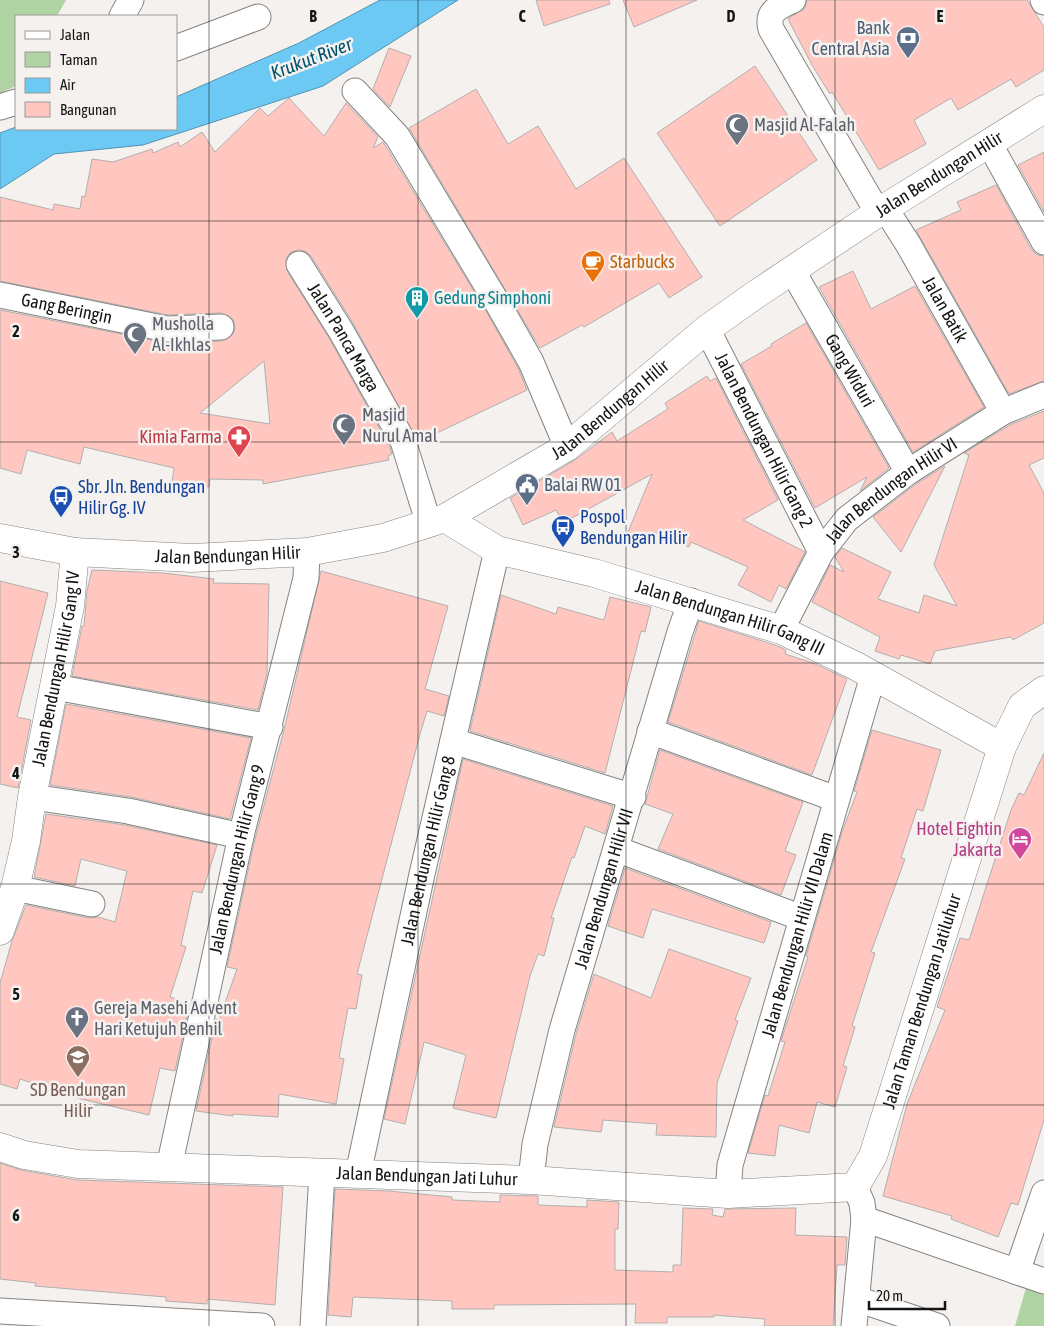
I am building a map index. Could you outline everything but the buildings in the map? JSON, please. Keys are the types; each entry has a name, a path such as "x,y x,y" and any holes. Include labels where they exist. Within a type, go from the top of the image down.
{"street":[{"path":"123,15 131,0"},
{"name":"Jalan Batik","path":"793,0 774,10 769,18 771,29 882,211 908,244 1003,412"},
{"path":"178,47 258,17"},
{"path":"355,91 398,136 498,304 531,362 566,447"},
{"path":"0,107 15,102"},
{"name":"Jalan Bendungan Hilir","path":"0,538 75,552 192,558 307,552 383,538 437,521 566,447 707,329 882,211 1044,109"},
{"path":"989,143 1044,242"},
{"name":"Jalan Panca Marga","path":"299,264 341,331 404,441 437,521"},
{"name":"Gang Widuri","path":"792,270 908,472"},
{"name":"Gang Beringin","path":"0,295 167,329 221,327"},
{"name":"Jalan Bendungan Hilir Gang 2","path":"707,329 821,552"},
{"name":"Jalan Bendungan Hilir VI","path":"781,630 821,552 846,519 908,472 1003,412 1044,395"},
{"name":"Jalan Bendungan Hilir Gang III","path":"437,521 497,550 594,573 781,630 873,676 1002,747"},
{"name":"Jalan Bendungan Hilir Gang 8","path":"359,1162 486,590 497,550"},
{"name":"Jalan Bendungan Hilir Gang IV","path":"0,931 15,888 26,841 32,797 70,606 75,552"},
{"name":"Jalan Bendungan Hilir Gang 9","path":"169,1167 241,836 306,578 307,552"},
{"name":"Jalan Bendungan Hilir VII","path":"531,1180 535,1144 562,1030 633,797 650,731 691,601"},
{"name":"Jalan Bendungan Hilir VII Dalam","path":"728,1194 730,1165 873,676"},
{"path":"55,687 270,727"},
{"name":"Jalan Taman Bendungan Jatiluhur","path":"856,1187 872,1156 1002,747 1022,706 1044,690"},
{"path":"650,731 836,799"},
{"path":"454,741 633,797"},
{"path":"32,797 128,811 241,836"},
{"path":"616,850 802,918"},
{"path":"15,888 92,904"},
{"name":"Jalan Bendungan Jati Luhur","path":"0,1147 24,1155 78,1164 322,1172 359,1162 531,1180 728,1194 856,1187"},
{"path":"313,1326 322,1172"},
{"path":"854,1326 864,1219 862,1203 856,1187"},
{"path":"1017,1272 1044,1193"},
{"path":"864,1219 1044,1281"},
{"path":"857,1299 937,1326"},
{"path":"0,1311 144,1322 262,1326"}],"green space":[{"path":"0,0 66,0 58,15 15,15 15,86 0,93"},
{"path":"1028,1281 1044,1285 1044,1326 1015,1326"}],"water":[{"name":"Krukut River","path":"380,0 458,0 323,86 143,145 54,154 0,189 0,133 15,127 15,130 178,130 178,96 299,43"}],"place":[{"name":"Bank Central Asia","path":"908,59"},
{"name":"Masjid Al-Falah","path":"737,146"},
{"name":"Starbucks","path":"593,283"},
{"name":"Gedung Simphoni","path":"417,319"},
{"name":"Musholla Al-Ikhlas","path":"135,355"},
{"name":"Masjid Nurul Amal","path":"344,446"},
{"name":"Kimia Farma","path":"239,458"},
{"name":"Balai RW 01","path":"527,506"},
{"name":"Sbr. Jln. Bendungan Hilir Gg. IV","path":"61,518"},
{"name":"Pospol Bendungan Hilir","path":"563,548"},
{"name":"Hotel Eightin Jakarta","path":"1020,860"},
{"name":"Gereja Masehi Advent Hari Ketujuh Benhil","path":"77,1039"},
{"name":"SD Bendungan Hilir","path":"78,1078"}]}
